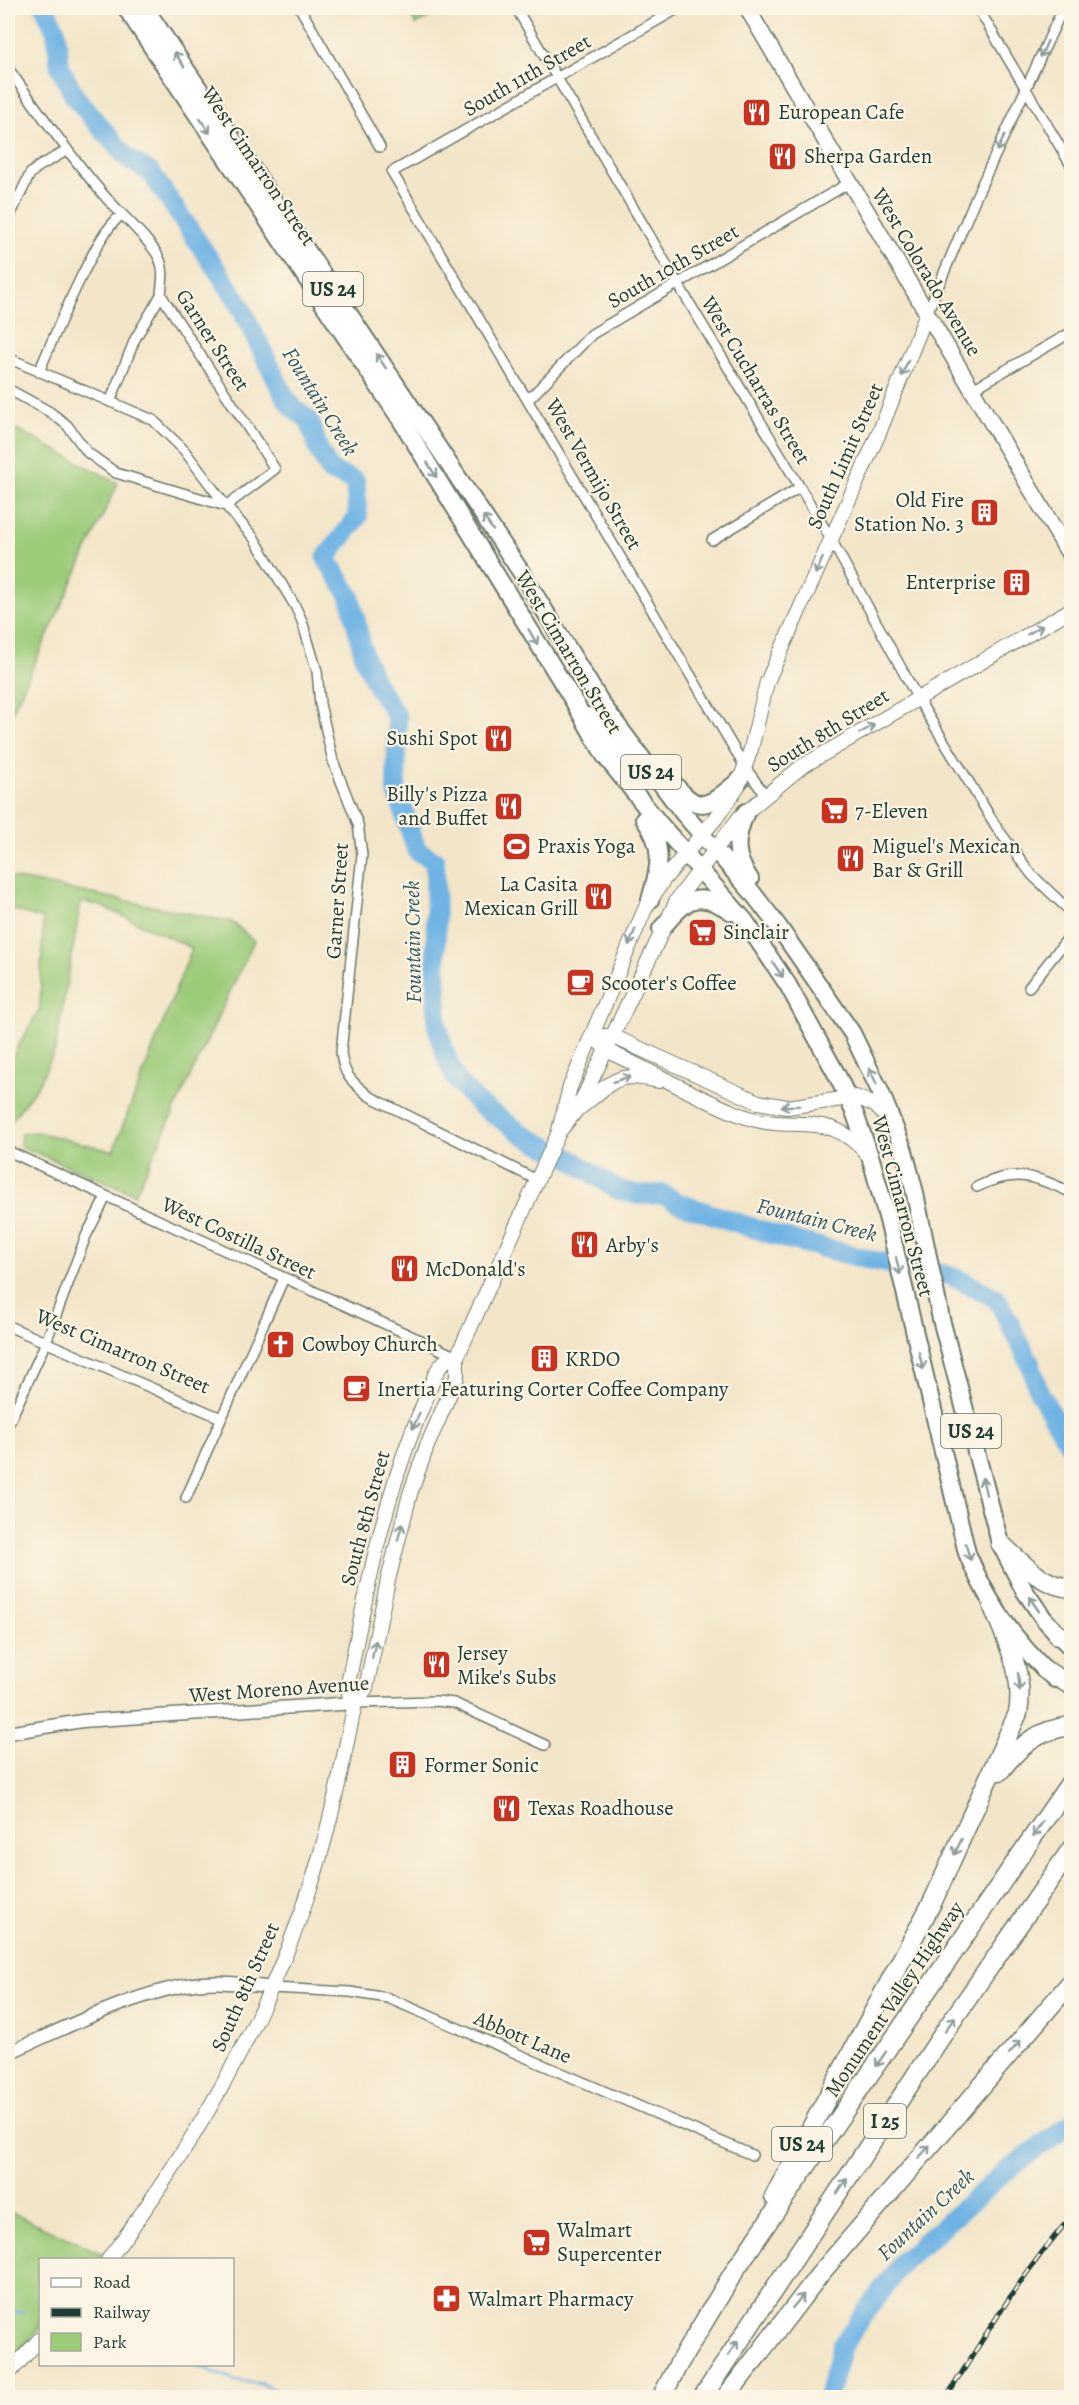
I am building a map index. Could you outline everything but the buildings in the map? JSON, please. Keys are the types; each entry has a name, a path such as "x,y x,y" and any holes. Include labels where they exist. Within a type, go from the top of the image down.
{"highway":[{"name":"West Cimarron Street","path":"126,8 401,420 605,756 658,822 745,921 788,985 847,1097 871,1159 888,1220 968,1553 979,1581 1010,1632 1071,1694"},
{"name":"West Cimarron Street","path":"145,8 521,572 603,706 700,838"},
{"path":"573,700 616,745 681,825 714,849"},
{"path":"603,706 634,734 685,798 691,802 702,804 712,801 743,774"},
{"path":"605,756 607,770 653,831 657,840 659,861 650,900"},
{"path":"746,812 736,838 737,853 744,870 778,926"},
{"name":"West Cimarron Street","path":"714,849 778,926 852,1033 896,1130 914,1189 941,1320 1000,1543 1024,1590 1067,1640"},
{"path":"661,929 685,905 699,898 716,902 745,921"},
{"path":"1000,1543 1041,1580 1060,1587 1071,1588"},
{"name":"US 24","path":"737,2267 824,2100 915,1935 983,1794 1018,1713 1020,1698 1018,1671 993,1607"},
{"path":"1045,1670 1071,1686"},
{"path":"983,1794 1012,1755 1026,1742 1058,1727 1071,1726"},
{"name":"Monument Valley Highway","path":"661,2397 684,2354 737,2267 1071,1780"},
{"name":"I 25","path":"702,2397 1071,1848"},
{"path":"725,2397 820,2274 1071,1981"}],"main road":[{"name":"West Colorado Avenue","path":"747,8 1069,550"},
{"name":"South Limit Street","path":"700,838 730,801 743,774 766,682 879,433 927,313"},
{"name":"South 8th Street","path":"109,2258 162,2183 216,2097 272,1988 302,1910 327,1831 355,1703 366,1688 388,1580 410,1494 427,1446 457,1377 457,1357 543,1165 559,1132 574,1112 609,1043 661,929 677,900 714,849 746,812 801,767 1071,609"},
{"name":"South 8th Street","path":"559,1132 565,1100 634,932 650,900 664,879 700,838"},
{"path":"593,1034 682,1086 725,1108 752,1119 773,1123 820,1125 833,1128 849,1135 871,1159"},
{"path":"609,1043 766,1105 787,1107 822,1103 847,1097 865,1099 875,1105 896,1130"},
{"path":"574,1112 623,1077 642,1078 682,1086"},
{"name":"South 8th Street","path":"355,1703 349,1694 349,1679 389,1501 412,1431 437,1373 446,1360 457,1357"},
{"path":"12,2370 39,2340"}],"street":[{"path":"300,8 380,147"},
{"name":"West Cucharras Street","path":"516,8 831,539 918,699 997,828 1018,858 1071,915 1071,923"},
{"name":"South 11th Street","path":"392,172 679,8"},
{"path":"978,8 1071,167"},
{"name":"South Limit Street","path":"927,313 976,197 1063,8"},
{"name":"Garner Street","path":"8,68 66,151 121,215 150,244 159,258 164,274 161,295 275,469 226,506 254,538 302,621 316,671 320,704 333,761 361,835 362,855 341,1052 342,1067 353,1082 369,1096 537,1180"},
{"path":"8,220 30,174 66,151"},
{"name":"West Vermijo Street","path":"392,172 529,399 743,774 765,795"},
{"name":"South 10th Street","path":"529,399 592,334 849,183"},
{"path":"39,372 61,316 93,254 110,226 121,215"},
{"path":"110,402 135,339 161,295"},
{"path":"973,389 1071,332"},
{"path":"8,358 153,420 184,450 226,506"},
{"path":"8,389 50,412 67,425 88,453 116,473 226,506"},
{"path":"711,540 799,488"},
{"path":"1029,987 1071,933"},
{"name":"West Costilla Street","path":"8,1151 457,1357"},
{"path":"977,1187 1002,1177 1024,1175 1044,1180 1071,1193"},
{"path":"9,1423 46,1342 86,1236 106,1197"},
{"path":"186,1498 284,1278"},
{"name":"West Cimarron Street","path":"8,1326 221,1418"},
{"name":"West Moreno Avenue","path":"8,1733 82,1721 355,1703 436,1701 454,1703 545,1744"},
{"path":"8,2053 90,2018 166,1991 211,1983 234,1983 272,1988"},
{"name":"Abbott Lane","path":"272,1988 350,1992 388,1998 752,2156"}],"green space":[{"path":"406,8 445,8 416,25"},
{"path":"8,425 118,483 8,721"},
{"path":"8,877 232,922 254,941 135,1194 20,1146 21,1134 37,1132 113,1151 192,948 99,905 81,902 55,1050 38,1085 8,1125 8,1064 40,1008 43,919 8,908"},
{"path":"8,2211 105,2255 102,2258 39,2258 39,2330 8,2362"}],"waterway":[{"name":"Fountain Creek","path":"45,8 56,31 60,67 75,97 126,157 151,173 236,298 285,397 295,410 309,420 318,448 330,471 355,481 358,516 326,558 350,596 364,657 376,684 397,717 396,788 417,851 435,861 437,1026 447,1059 457,1081 479,1104 527,1137 571,1159 616,1189 639,1195 662,1194 681,1204 780,1237 871,1260 952,1276 997,1299 1030,1363 1039,1392 1072,1449"},
{"name":"Fountain Creek","path":"827,2398 842,2345 904,2260 1005,2172 1072,2123"},
{"path":"8,2312 23,2312"},
{"path":"198,2366 233,2380 261,2384 295,2398"}],"railway":[{"path":"946,2398 1021,2281 1072,2216"}],"place":[{"name":"European Cafe","path":"757,112"},
{"name":"Sherpa Garden","path":"783,156"},
{"name":"Old Fire Station No. 3","path":"985,512"},
{"name":"Enterprise","path":"1017,582"},
{"name":"Sushi Spot","path":"499,738"},
{"name":"Billy's Pizza and Buffet","path":"509,806"},
{"name":"7-Eleven","path":"834,811"},
{"name":"Praxis Yoga","path":"516,846"},
{"name":"Miguel's Mexican Bar & Grill","path":"851,858"},
{"name":"La Casita Mexican Grill","path":"599,896"},
{"name":"Sinclair","path":"702,932"},
{"name":"Scooter's Coffee","path":"580,983"},
{"name":"Arby's","path":"585,1245"},
{"name":"McDonald's","path":"404,1269"},
{"name":"Cowboy Church","path":"281,1344"},
{"name":"KRDO","path":"544,1359"},
{"name":"Inertia Featuring Corter Coffee Company","path":"356,1389"},
{"name":"Jersey Mike's Subs","path":"436,1665"},
{"name":"Former Sonic","path":"403,1765"},
{"name":"Texas Roadhouse","path":"507,1808"},
{"name":"Walmart Supercenter","path":"536,2242"},
{"name":"Walmart Pharmacy","path":"447,2299"}]}
